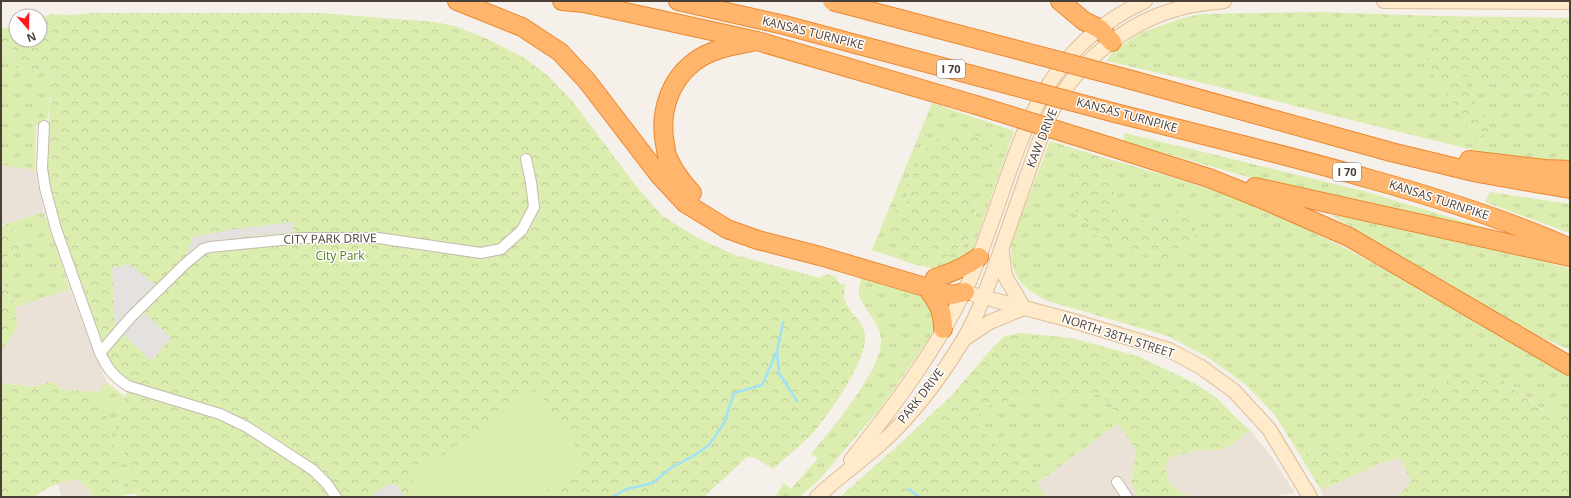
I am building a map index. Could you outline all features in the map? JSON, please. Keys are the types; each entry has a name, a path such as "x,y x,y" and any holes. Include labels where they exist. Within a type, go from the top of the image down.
{"highway":[{"path":"457,1 522,27 560,52 587,81 659,174 686,203 727,229 758,240 823,252"},
{"path":"562,1 584,3 757,41 953,98 1209,178 1262,199 1349,237 1570,366"},
{"name":"KANSAS TURNPIKE","path":"678,1 784,25 1119,114 1322,165 1417,192 1493,217 1570,248"},
{"path":"832,1 1128,79 1391,152 1478,173 1570,189"},
{"path":"1070,4 1092,14 1100,29 1112,42"},
{"path":"757,41 715,51 694,62 681,76 670,92 664,110 662,130 667,157 677,176 694,196 741,223 823,252 931,283 952,295 965,292"},
{"path":"1391,152 1545,169 1570,170"},
{"path":"1209,178 1570,258"},
{"path":"931,283 968,265 979,257"},
{"path":"931,283 943,316 944,329"},
{"path":"1534,344 1570,358"}],"main road":[{"name":"KAW DRIVE","path":"965,292 987,236 1022,136 1038,102 1051,80 1065,61 1081,44 1116,17 1145,1"},
{"name":"KAW DRIVE","path":"984,298 1024,184 1053,109 1070,83 1087,63 1112,42 1127,32 1160,15 1177,9 1205,3 1224,1"},
{"path":"1384,1 1570,2"},
{"path":"962,341 990,322 1024,308 1006,278 1002,248"},
{"name":"NORTH 38TH STREET","path":"965,292 1169,350 1201,367 1234,391 1269,429 1310,497"},
{"name":"PARK DRIVE","path":"838,478 884,419 927,358 965,292"},
{"name":"PARK DRIVE","path":"817,497 877,446 916,406 962,341 984,298"}],"street":[{"path":"44,126 42,168 44,188 56,229 100,353 107,368 116,378 128,386 220,414 247,427 312,470 327,484 336,497"},
{"name":"CITY PARK DRIVE","path":"100,353 128,319 184,264 203,249 210,247 302,238 378,238 481,252 501,249 522,230 534,206 526,159"},
{"path":"1116,482 1127,497"}],"shaded area":[{"path":"2,165 35,170 44,212 1,225"},
{"path":"293,222 293,232 237,238 200,245 187,255 193,237 234,229"},
{"path":"127,263 155,284 115,327 112,268 118,266 121,268"},
{"path":"70,289 92,348 107,382 98,392 63,390 51,381 34,387 1,383 1,352 17,329 16,307"},
{"path":"145,313 171,338 151,361 122,333"},
{"path":"1117,424 1127,436 1136,451 1131,483 1138,497 1045,497 1037,483"},
{"path":"1250,430 1271,456 1295,493 1271,497 1190,497 1170,486 1165,467 1169,458 1198,450 1219,450 1233,444"},
{"path":"1401,458 1411,482 1397,497 1324,497 1321,490 1380,464"},
{"path":"78,479 89,489 93,497 62,497 57,483"},
{"path":"390,483 398,486 405,497 370,497"}],"green space":[{"path":"1317,12 1437,16 1426,63 1476,139 1490,130 1461,76 1570,102 1570,162 1513,160 1199,82 1106,61 1114,51 1140,33 1180,19 1201,14"},
{"name":"City Park","path":"95,13 320,13 434,22 455,26 485,38 526,59 548,76 573,102 636,186 662,216 700,239 735,255 820,278 826,274 835,276 840,284 845,285 844,297 848,307 864,330 864,345 860,358 836,402 810,436 797,448 773,469 756,458 747,457 704,497 137,497 115,424 131,381 117,371 107,357 57,219 49,185 45,159 53,72 16,68 13,50 1,47 1,28 8,28 8,48 48,48 48,15"},
{"path":"1437,16 1570,18 1570,102 1461,76 1490,130 1476,139 1426,63"},
{"path":"1,47 13,50 16,68 53,72 48,118 36,126 35,170 2,165 1,168"},
{"path":"932,103 1014,131 973,249 966,255 960,260 944,268 937,269 929,268 872,250","holes":["952,130 980,137 978,175 969,186 974,199 976,212 972,233 965,243 957,250 912,253 892,213 907,201 906,186 917,168 922,152"]},
{"path":"952,130 980,137 989,144 990,163 969,186 974,198 976,219 969,238 957,250 940,261 924,262 912,253 906,242 895,243 888,230 892,213 907,201 906,186 917,168 922,152 940,137"},
{"path":"1125,133 1363,191 1486,228 1486,232 1286,188 1175,156 1123,143"},
{"path":"1050,141 1076,149 1075,209 1098,237 1164,262 1176,210 1152,224 1117,211 1108,159 1185,181 1241,200 1300,226 1379,266 1570,377 1570,418 1566,412 1543,410 1501,379 1441,384 1362,445 1341,455 1314,448 1301,457 1275,415 1245,384 1209,358 1168,336 1048,301 1030,291 1018,279 1012,264 1011,243"},
{"path":"1076,149 1108,159 1117,211 1152,224 1176,210 1199,215 1192,245 1164,262 1098,237 1075,209"},
{"path":"1490,192 1570,204 1570,233 1485,202"},
{"path":"44,212 70,289 16,307 1,278 1,259 20,250 21,233 3,225"},
{"path":"1331,215 1379,222 1502,249 1570,269 1570,350 1536,335"},
{"path":"1,225 21,233 20,251 1,259"},
{"path":"863,276 925,294 936,323 933,333 882,406 820,479 800,497 775,497 784,483 791,489 818,458 811,454 854,399 874,366 879,352 881,339 879,330 862,302 859,294 859,286"},
{"path":"1,278 16,307 17,329 1,352"},
{"path":"1021,333 1071,338 1138,356 1194,383 1217,398 1250,430 1233,444 1219,450 1198,450 1169,458 1165,467 1170,485 1190,497 1138,497 1131,483 1136,451 1127,436 1117,424 1112,405 1100,395 1080,395 1058,401 1037,398 1014,399 991,405 979,412 977,420 987,437 1001,449 1020,457 1032,472 1045,497 840,497 952,395 993,347 1005,336"},
{"path":"1468,376 1501,379 1542,410 1566,412 1570,418 1570,497 1397,497 1411,482 1401,458 1380,464 1321,490 1301,457 1314,448 1341,455 1362,445 1441,384"},
{"path":"51,381 63,390 98,392 104,404 123,486 117,497 93,497 89,489 77,479 54,485 34,497 1,497 1,383 34,387"},
{"path":"107,382 125,397 115,424 136,493 117,497 123,486 104,404 98,392"},
{"path":"537,390 587,462 536,497 425,497 411,477"},
{"path":"1080,395 1100,395 1112,405 1117,424 1037,483 1032,472 1020,457 1001,449 987,437 977,420 979,412 991,405 1014,399 1037,398 1058,401"}],"waterway":[{"path":"783,322 777,351 779,373 797,401"},
{"path":"612,497 627,489 653,483 669,469 695,455 709,445 724,423 734,393 762,385 777,351"},
{"path":"909,489 919,497"}]}
